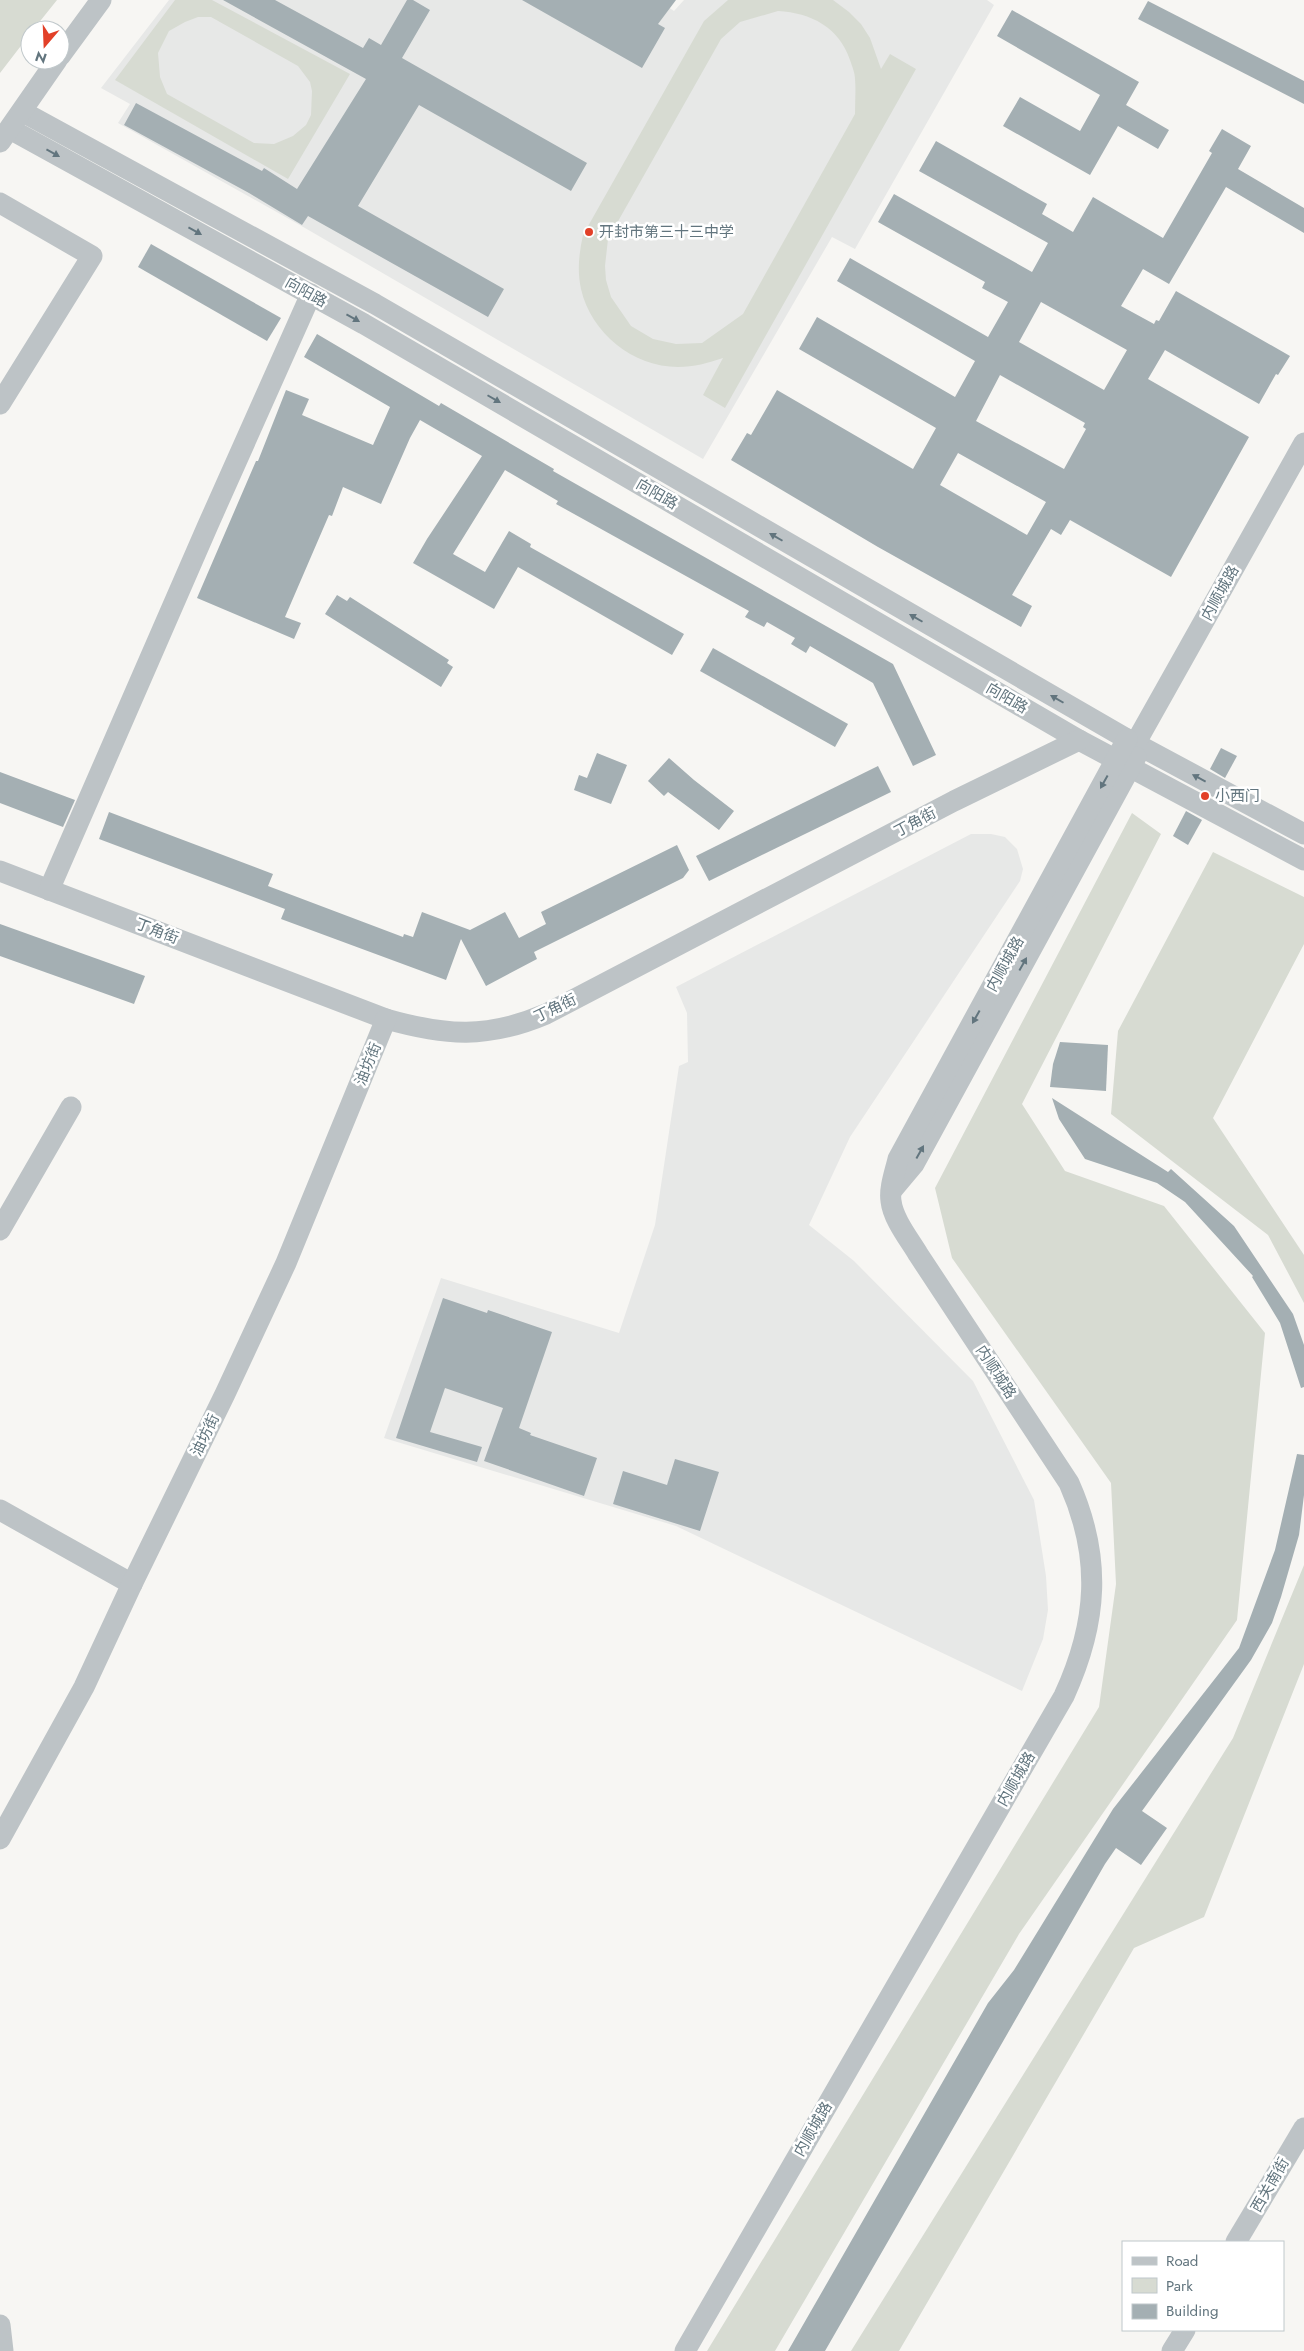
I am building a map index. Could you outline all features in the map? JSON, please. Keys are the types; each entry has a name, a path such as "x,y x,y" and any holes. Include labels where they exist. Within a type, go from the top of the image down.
{"street":[{"path":"70,42 100,0"},
{"path":"5,136 50,70"},
{"name":"向阳路","path":"23,112 375,304 1135,743 1304,834"},
{"name":"向阳路","path":"5,136 311,294 1079,740 1304,860"},
{"path":"0,203 92,256 0,404"},
{"path":"49,890 311,294"},
{"name":"内顺城路","path":"685,2351 1064,1696 1075,1671 1090,1624 1090,1560 1081,1510 1069,1482 918,1254 897,1218 891,1202 891,1191 898,1158 1304,443"},
{"name":"丁角街","path":"0,871 386,1019 414,1027 467,1034 523,1024 555,1009 954,802 1079,740"},
{"name":"油坊街","path":"0,1839 84,1687 132,1584 226,1394 286,1263 386,1019"},
{"path":"0,1230 71,1107"},
{"path":"0,1510 132,1584"},
{"name":"西关南街","path":"1237,2241 1304,2128"},
{"path":"0,2325 3,2351"},
{"path":"1172,2351 1184,2331"}],"shaded area":[{"name":"开封市第三十三中学","path":"169,0 658,0 674,11 684,0 987,0 994,5 855,249 832,237 703,459 305,228 118,123 130,104 101,88"},
{"path":"971,834 991,834 1005,837 1017,849 1023,869 1020,881 850,1137 809,1225 854,1261 973,1381 1034,1500 1046,1576 1048,1610 1043,1639 1022,1691 676,1526 384,1438 441,1278 619,1333 655,1225 679,1066 688,1062 687,1013 676,987"}],"green space":[{"path":"0,0 57,0 41,20 20,20 20,47 0,73"},
{"path":"175,0 212,0 350,74 288,179 115,80","holes":["198,17 211,17 298,66 310,82 312,91 311,115 306,125 293,136 274,144 254,143 167,94 160,77 158,53 169,31"]},
{"path":"728,0 833,0 861,24 870,38 881,69 890,54 916,69 725,408 703,395 723,358 701,364 678,367 645,361 630,354 604,333 594,320 586,305 579,276 583,235 704,21","holes":["778,11 790,12 822,24 839,39 845,49 855,77 855,114 743,314 702,343 676,344 653,339 631,326 611,297 606,280 605,266 608,239 721,39 740,22"]},
{"path":"1132,813 1161,834 1022,1104 1065,1171 1164,1206 1265,1333 1237,1620 1019,1934 775,2351 707,2351 1099,1707 1116,1584 1111,1483 952,1258 935,1188"},
{"path":"1213,852 1304,897 1304,944 1213,1118 1304,1255 1304,1303 1268,1235 1111,1114 1118,1031"},
{"path":"1304,1565 1304,1664 1204,1917 1134,1948 899,2351 851,2351 1233,1738"}],"building":[{"path":"223,0 275,0 363,48 369,38 381,45 407,0 413,0 430,10 402,58 587,163 571,191 419,105 358,206 504,289 488,317 308,216 302,225 249,193 124,125 136,103 262,171 264,168 297,189 366,79"},
{"path":"522,0 676,0 658,24 665,28 642,68"},
{"path":"1148,1 1304,81 1304,104 1138,19"},
{"path":"1012,10 1139,82 1126,105 1169,130 1158,149 1118,126 1090,175 1003,126 1020,97 1080,131 1100,95 997,36"},
{"path":"1222,129 1251,146 1238,169 1304,208 1304,233 1226,187 1169,284 1143,269 1121,306 1154,324 1156,320 1159,321 1176,291 1290,356 1278,375 1276,374 1259,404 1165,350 1148,379 1249,437 1171,577 1070,520 1061,535 1051,529 1012,595 1032,606 1021,627 878,547 731,460 747,433 751,435 777,390 913,469 936,428 799,349 817,317 955,397 975,361 837,281 850,258 988,337 1008,302 982,288 985,282 878,222 894,194 1032,272 1048,243 919,171 936,141 1047,204 1042,214 1073,232 1093,197 1163,238 1212,153 1209,151","holes":["1041,302 1127,350 1104,390 1019,342","1000,375 1085,423 1083,427 1086,429 1064,469 976,421","958,453 1046,502 1027,535 940,485"]},
{"path":"151,244 281,318 267,341 138,267"},
{"path":"317,334 439,406 441,403 554,469 553,471 893,664 936,755 913,766 873,683 810,646 806,653 791,644 795,638 767,622 764,627 745,617 749,611 556,504 558,501 505,470 453,554 485,572 509,531 531,544 530,547 684,634 672,655 518,567 494,609 413,563 482,456 420,420 381,504 343,487 332,516 329,515 285,617 301,623 294,639 197,598 256,461 258,461 286,390 309,399 302,415 373,445 390,407 304,357"},
{"path":"337,595 347,601 350,597 449,660 447,663 453,667 441,687 325,614"},
{"path":"713,648 848,724 835,747 700,671"},
{"path":"1221,748 1237,756 1225,778 1210,769"},
{"path":"597,753 627,765 611,804 574,790 579,775 587,778"},
{"path":"669,758 734,811 719,830 668,792 664,796 648,781"},
{"path":"878,766 891,792 709,881 696,856"},
{"path":"0,772 75,800 63,827 0,803"},
{"path":"1186,811 1202,820 1188,845 1173,836"},
{"path":"109,812 273,874 268,886 403,937 404,934 413,937 422,912 470,930 505,912 519,938 546,924 541,912 677,845 689,870 683,878 534,952 537,959 486,986 461,939 446,980 281,919 285,909 99,839"},
{"path":"0,924 145,976 134,1004 0,956"},
{"path":"1060,1042 1108,1045 1106,1091 1050,1087 1053,1064"},
{"path":"1052,1098 1168,1172 1171,1169 1234,1226 1293,1314 1304,1345 1304,1387 1301,1388 1280,1323 1253,1276 1185,1202 1157,1183 1085,1159 1059,1119"},
{"path":"443,1298 487,1313 488,1310 552,1332 519,1428 531,1433 530,1435 597,1458 584,1496 484,1461 503,1408 445,1388 430,1432 482,1447 477,1462 396,1438"},
{"path":"1297,1454 1304,1455 1304,1495 1299,1535 1272,1623 1251,1660 1142,1811 1167,1828 1141,1865 1116,1848 1105,1864 825,2351 788,2351 988,2003 1014,1970 1113,1809 1239,1648 1275,1550"},
{"path":"675,1459 719,1472 700,1531 613,1504 623,1471 667,1485"}],"place":[{"name":"开封市第三十三中学","path":"589,232"},
{"name":"小西门","path":"1205,796"}]}
